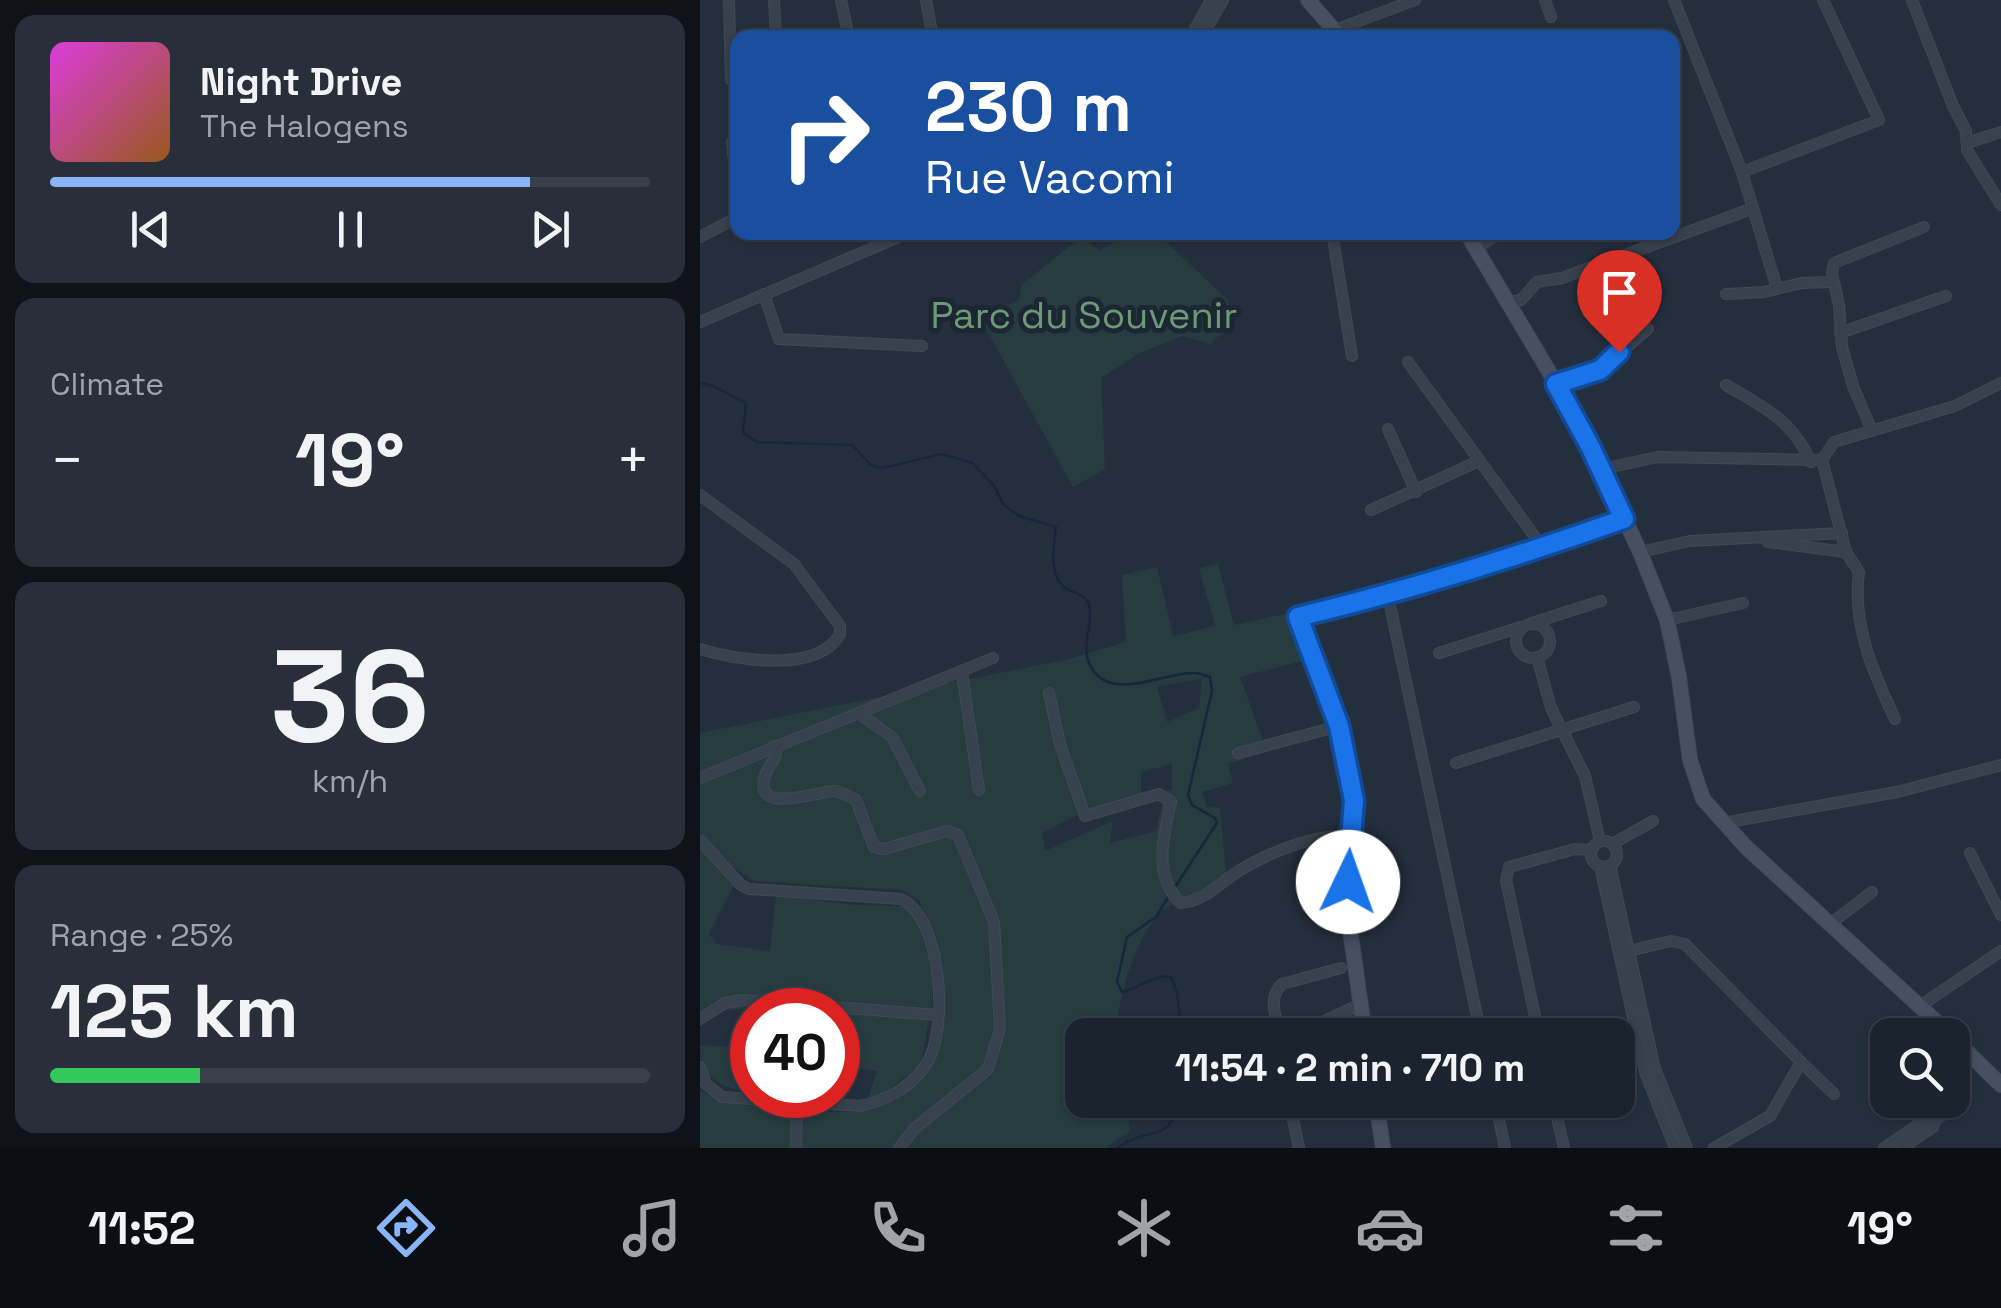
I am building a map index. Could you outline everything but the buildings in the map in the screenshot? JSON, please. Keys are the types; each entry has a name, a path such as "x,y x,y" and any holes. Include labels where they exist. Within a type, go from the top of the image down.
{"main road":[{"path":"1308,0 1334,30"},
{"path":"1471,240 1556,384 1602,469 1640,552 1667,620 1695,779 1703,800 1933,1018"},
{"path":"1362,1018 1348,915 1354,800 1339,726 1298,617 1388,596 1624,519"},
{"path":"1970,1054 2001,1085"},
{"path":"1378,1118 1382,1148"}],"street":[{"path":"729,0 730,80"},
{"path":"774,0 776,30"},
{"path":"841,0 847,30"},
{"path":"926,0 932,30"},
{"path":"1194,30 1211,0"},
{"path":"1206,30 1223,0"},
{"path":"1347,30 1416,0"},
{"path":"1546,0 1551,18"},
{"path":"1674,0 1742,172 1778,288"},
{"path":"1742,172 1879,120 1823,0"},
{"path":"1912,0 1966,131 1967,150 2001,205"},
{"path":"1967,144 2001,132"},
{"path":"1680,234 1751,209"},
{"path":"700,237 730,221"},
{"path":"1872,431 1853,386 1840,333 1834,263 1924,227"},
{"path":"700,322 891,240"},
{"path":"1333,240 1352,356"},
{"path":"1476,248 1489,240"},
{"path":"1641,240 1643,247"},
{"path":"1510,302 1521,300 1538,282 1562,278 1663,240"},
{"path":"1726,294 1834,282"},
{"path":"764,294 779,339 922,346"},
{"path":"1840,333 1946,296"},
{"path":"1556,384 1600,370 1648,329"},
{"path":"1408,362 1542,548"},
{"path":"1602,469 1657,457 1817,461 1834,442 1955,406 2001,383"},
{"path":"1726,385 1771,410 1817,461 1846,552 1859,572 1856,598 1865,646 1895,719"},
{"path":"1388,429 1416,492"},
{"path":"1371,510 1479,461"},
{"path":"700,495 794,564 840,626 840,634 827,649 764,663 700,649"},
{"path":"1640,552 1690,541 1842,533"},
{"path":"1752,538 1846,552"},
{"path":"1388,596 1477,1018"},
{"path":"1438,654 1601,601"},
{"path":"1667,620 1742,603"},
{"path":"1537,658 1548,648 1552,617"},
{"path":"1527,625 1548,634"},
{"path":"1516,644 1527,625"},
{"path":"1503,632 1523,655 1537,658"},
{"path":"700,778 993,658"},
{"path":"1537,658 1560,732 1586,776 1601,845 1592,860 1605,866"},
{"path":"962,673 979,790"},
{"path":"1049,694 1060,744 1085,816 1159,794 1171,802 1161,858 1164,879 1180,903 1195,902 1245,867 1267,857 1312,840 1351,835"},
{"path":"1456,763 1634,707"},
{"path":"860,714 892,738 920,791"},
{"path":"1238,753 1339,726"},
{"path":"774,746 776,755 765,774 768,792 785,801 832,791 856,800 874,848 884,849 947,831 958,835 994,922 1000,1029 988,1069 914,1128 900,1148"},
{"path":"1723,823 1897,792 2001,765"},
{"path":"1536,1018 1506,880 1509,867 1601,845 1653,821"},
{"path":"700,840 741,885 749,888 901,899 918,912 937,965 938,1015 931,1057 924,1069 889,1098 860,1106"},
{"path":"1601,845 1616,854 1605,866"},
{"path":"1970,854 2001,916"},
{"path":"1605,866 1655,1068 1686,1148"},
{"path":"1830,924 1872,892"},
{"path":"1625,952 1671,941 1686,944 1834,1094"},
{"path":"1920,1006 2001,951"},
{"path":"1625,952 1645,1072 1675,1148"},
{"path":"1277,1018 1276,990 1282,984 1341,968"},
{"path":"700,1019 726,1003 742,1000 938,1015"},
{"path":"1330,1018 1359,1004"},
{"path":"1714,1148 1770,1116 1801,1062"},
{"path":"700,1067 706,1084 722,1096 730,1097"},
{"path":"796,1148 797,1118"},
{"path":"1293,1118 1299,1148"},
{"path":"1499,1118 1505,1148"},
{"path":"1558,1118 1564,1148"},
{"path":"1884,1148 1909,1143 1928,1118"}],"green space":[{"name":"Parc du Souvenir","path":"1078,240 1086,240 1100,251 1117,240 1164,240 1228,300 1233,320 1211,344 1183,336 1140,353 1101,378 1105,469 1073,487 980,318 1019,300 1022,284"},
{"path":"1218,564 1234,625 1290,613 1306,660 1240,677 1267,752 1228,764 1233,783 1202,792 1207,807 1220,808 1226,873 1202,892 1165,909 1151,923 1123,989 1118,1018 1065,1018 1065,1118 1128,1118 1130,1131 1105,1148 801,1148 804,1118 860,1118 860,1112 893,1102 924,1076 937,1054 943,1010 942,960 919,900 902,890 754,881 729,864 700,831 700,733 1069,659 1126,642 1122,575 1157,567 1173,636 1215,626 1199,568","holes":["1202,679 1199,708 1167,722 1157,686","1172,764 1172,790 1165,791 1156,831 1110,843 1113,821 1045,851 1042,833 1083,812 1141,797 1141,772"]},
{"path":"700,848 734,885 709,934 716,944 770,951 776,895 856,905 906,906 913,911 932,965 932,1003 921,1064 886,1092 868,1099 877,1071 860,1069 860,988 730,988 730,1010 700,1025"},
{"path":"700,1045 730,1046 730,1087 715,1080 704,1067"},
{"path":"700,1093 730,1102 730,1118 792,1118 793,1148 700,1148"}],"waterway":[{"path":"700,383 746,403 743,433 757,442 852,445 871,465 882,468 942,454 973,463 994,486 1003,504 1019,516 1056,527 1056,575 1064,587 1082,596 1089,605 1087,653 1096,674 1108,682 1122,684 1183,674 1210,677 1212,691 1188,795 1192,805 1217,823 1175,887"},
{"path":"1170,894 1156,917 1127,937 1117,982 1122,992 1171,977 1180,1018"},
{"path":"1118,1148 1164,1129 1173,1118"}],"route":[{"path":"1348,882 1354,800 1339,726 1298,617 1388,596 1624,519 1556,384 1600,370 1619,352"}]}
